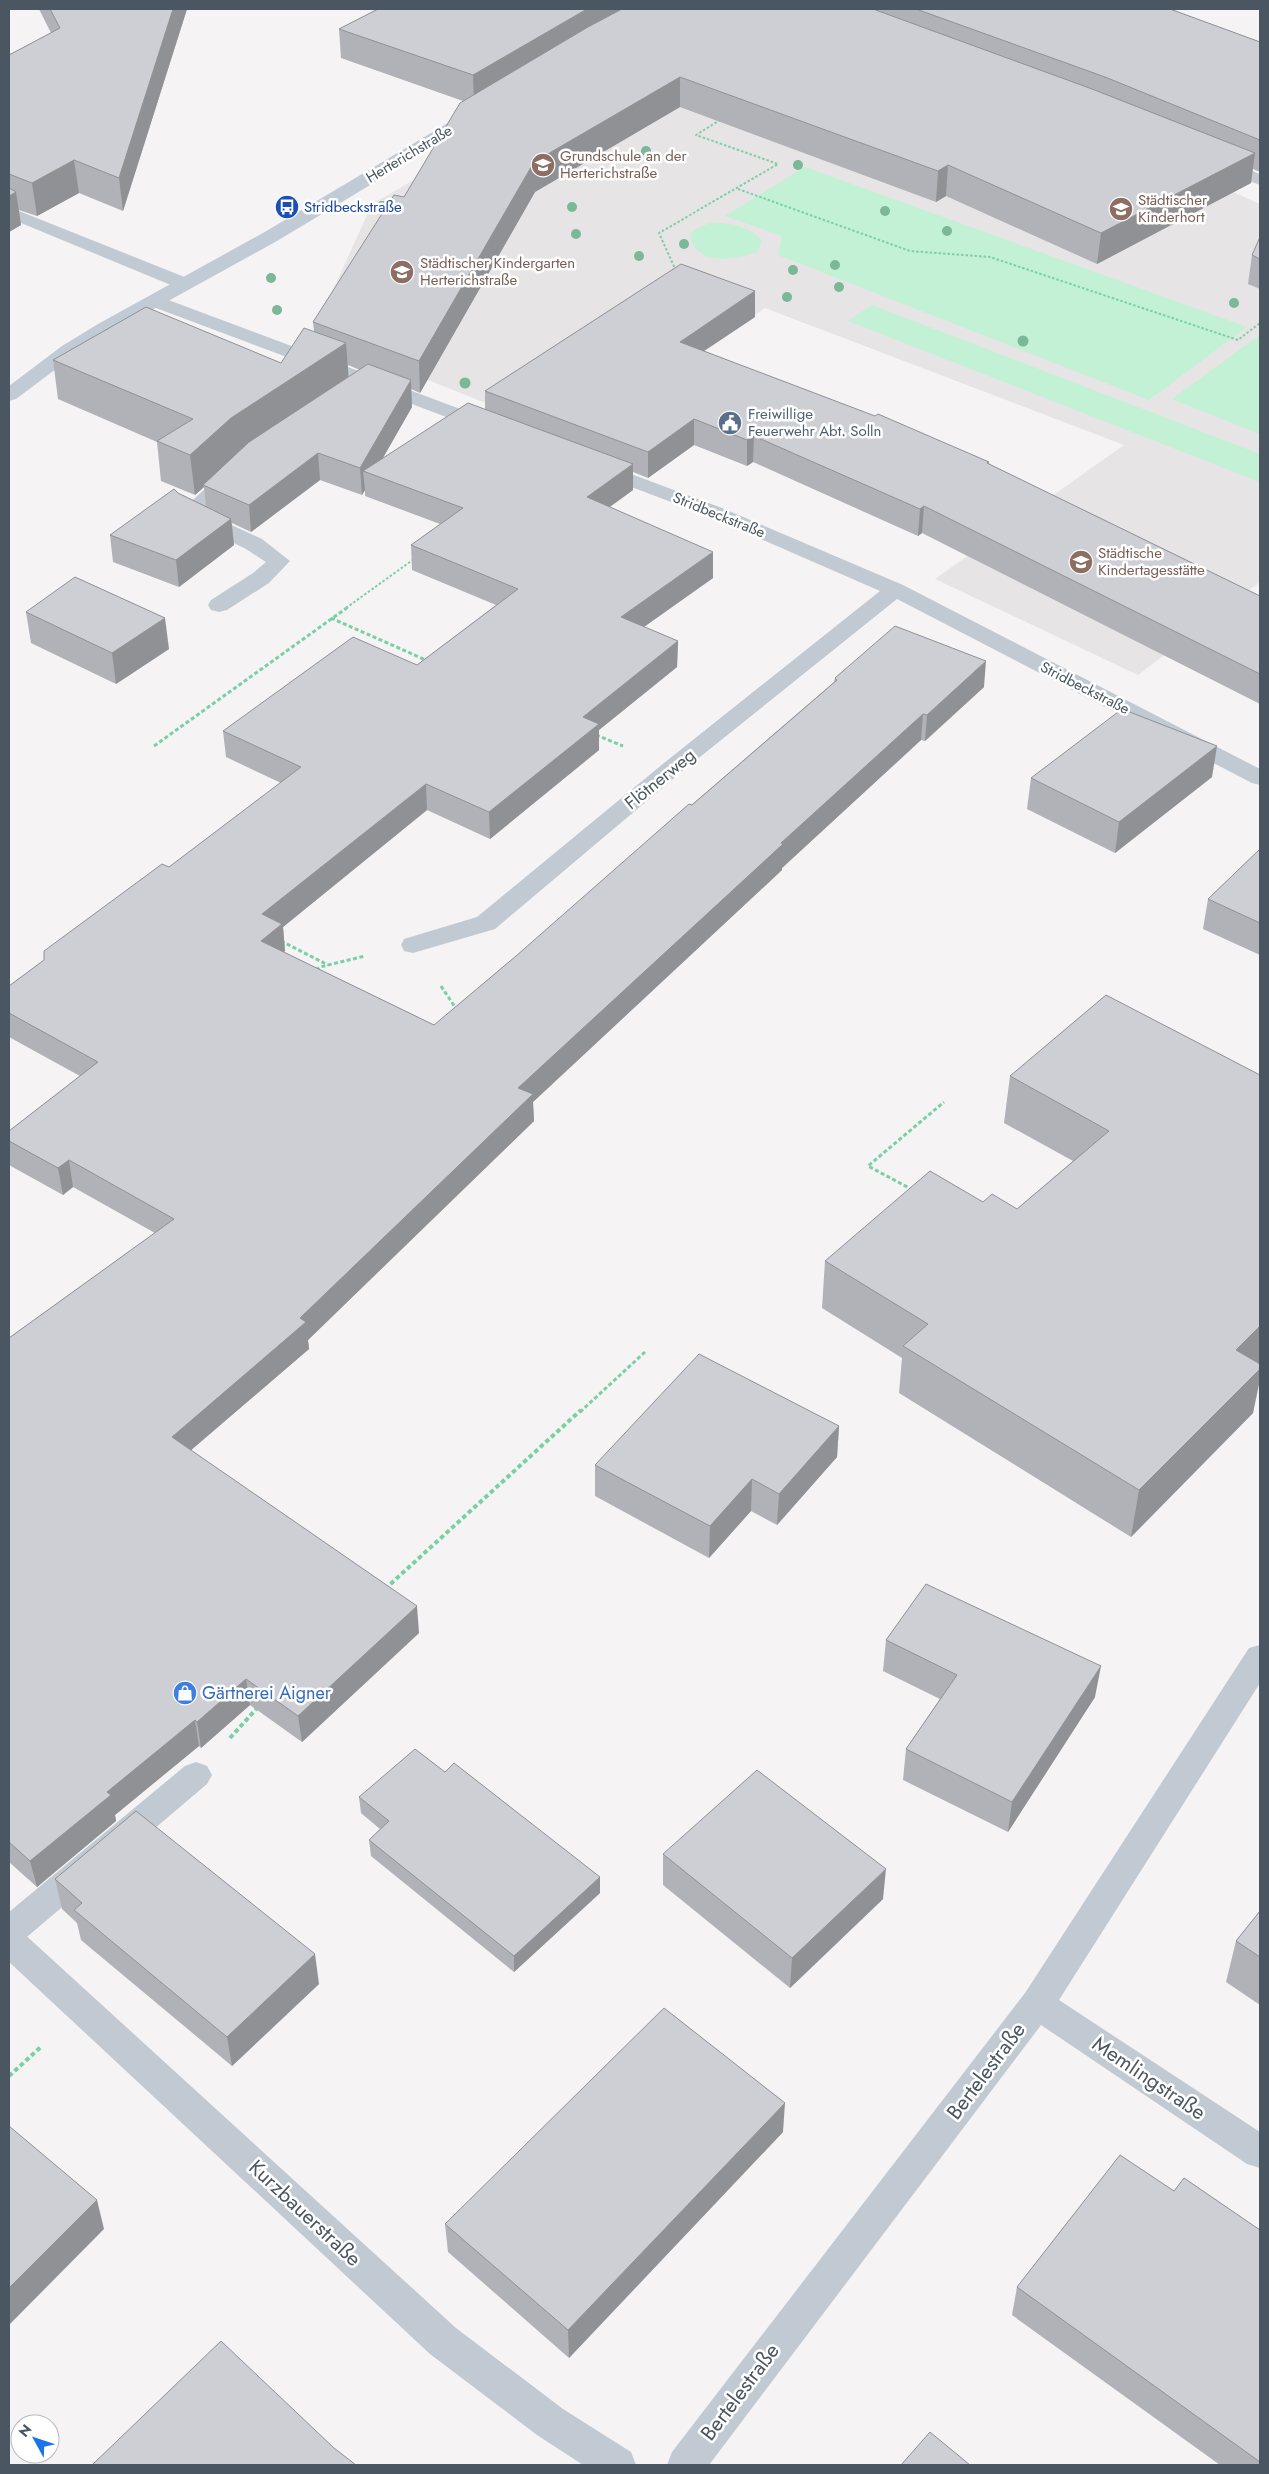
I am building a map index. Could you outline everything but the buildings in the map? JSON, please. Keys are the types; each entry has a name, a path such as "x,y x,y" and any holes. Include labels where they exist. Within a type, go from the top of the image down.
{"main road":[{"name":"Herterichstraße","path":"9,395 69,350 270,237 487,107"}],"street":[{"path":"1203,157 1260,180"},
{"path":"9,212 185,284"},
{"path":"155,301 508,434"},
{"path":"347,395 368,381"},
{"path":"219,605 262,578 279,561 254,544 189,514 251,458"},
{"name":"Stridbeckstraße","path":"580,461 715,512 895,590 1260,778"},
{"name":"Flötnerweg","path":"413,946 486,923 672,768 895,590"},
{"name":"Bertelestraße","path":"686,2465 1037,2004 1260,1657"},
{"path":"9,1932 196,1775"},
{"name":"Kurzbauerstraße","path":"9,1941 443,2341 550,2422 617,2465"},
{"name":"Memlingstraße","path":"1037,2004 1260,2152"}],"path":[{"path":"669,276 677,271 659,233 778,164 696,134 720,119"},
{"path":"738,188 910,251 924,254 971,253 990,257 1238,340 1260,323"},
{"path":"154,746 418,556"},
{"path":"330,618 429,662"},
{"path":"591,733 672,768"},
{"path":"278,939 328,965"},
{"path":"313,973 320,967 413,946 458,1012"},
{"path":"916,1192 868,1166 944,1102"},
{"path":"380,1593 645,1352"},
{"path":"196,1775 264,1700"}],"shaded area":[{"path":"713,9 1113,139 1260,204 1260,582 1138,675 935,579 1124,445 765,308 634,398 608,452 313,334 372,204"}],"green space":[{"path":"805,167 1247,327 1149,400 778,255 782,236 725,216"},
{"path":"710,223 731,224 745,228 762,241 757,252 727,259 708,256 699,252 693,245 690,234"},
{"path":"872,305 1260,454 1260,482 848,321"},
{"path":"1260,335 1260,434 1172,399"}],"place":[{"name":"Grundschule an der Herterichstraße","path":"543,165"},
{"name":"Stridbeckstraße","path":"287,207"},
{"name":"Städtischer Kinderhort","path":"1121,209"},
{"name":"Städtischer Kindergarten Herterichstraße","path":"402,272"},
{"name":"Freiwillige Feuerwehr Abt. Solln","path":"730,423"},
{"name":"Städtische Kindertagesstätte","path":"1081,562"},
{"name":"Gärtnerei Aigner","path":"185,1693"}]}
